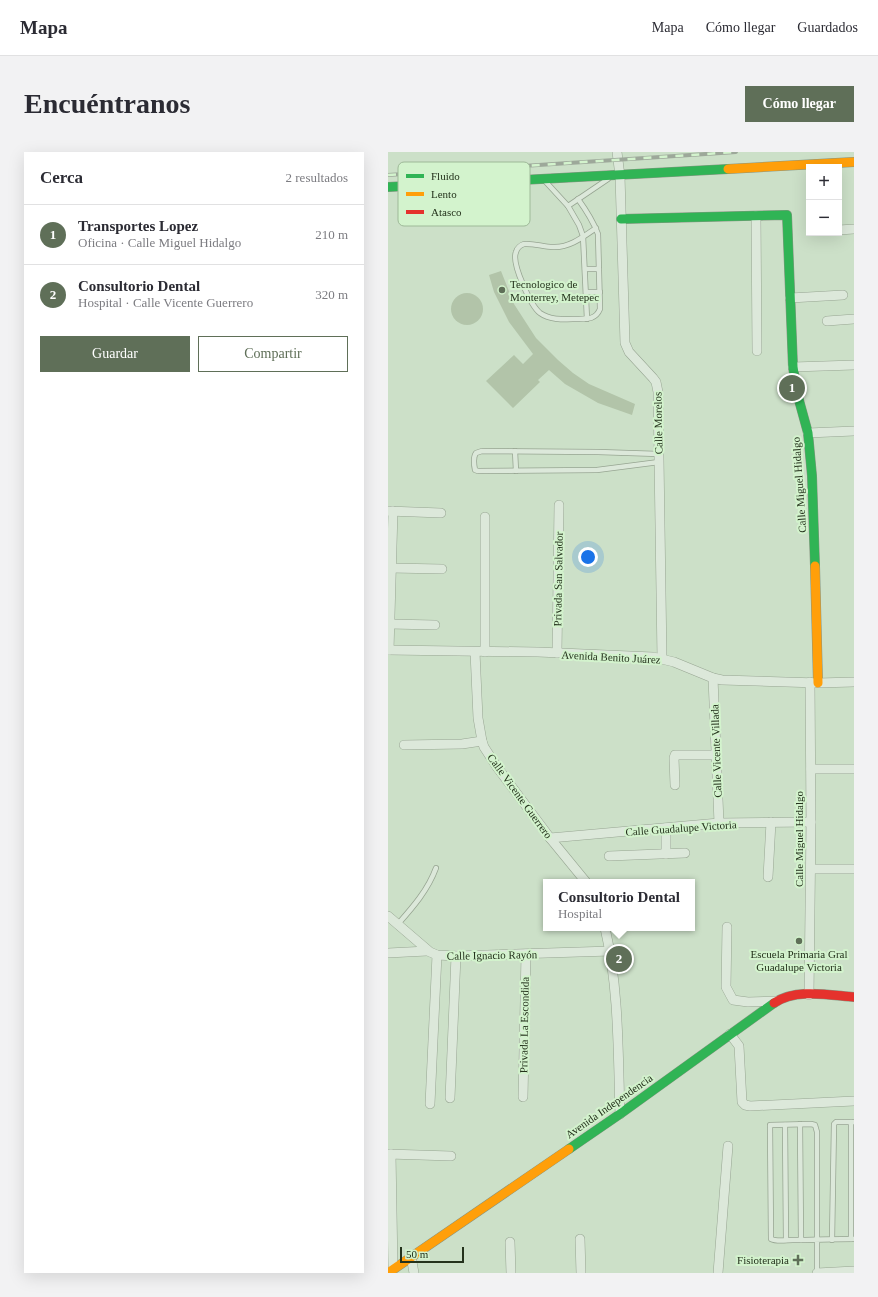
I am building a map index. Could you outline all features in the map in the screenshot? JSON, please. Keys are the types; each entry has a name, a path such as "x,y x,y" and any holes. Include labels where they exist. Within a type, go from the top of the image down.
{"street":[{"name":"Calle Morelos","path":"617,152 616,176 621,219 625,342 629,352 653,378 657,387 662,659"},
{"path":"530,181 854,162"},
{"path":"388,187 398,187"},
{"name":"Calle Miguel Hidalgo","path":"756,216 786,215 793,367 797,393 808,433 812,476 814,682 811,769 809,995"},
{"path":"621,219 756,216 757,351"},
{"path":"842,230 854,229"},
{"path":"790,298 843,295"},
{"path":"827,321 854,319"},
{"path":"793,367 854,365"},
{"path":"808,433 854,431"},
{"name":"Privada San Salvador","path":"558,653 559,505"},
{"path":"389,650 391,568 390,511 441,513"},
{"path":"485,516 485,652"},
{"path":"391,568 442,569"},
{"path":"390,624 435,625"},
{"name":"Avenida Benito Juárez","path":"389,650 558,653 643,657 674,662 714,678 726,680 854,682"},
{"name":"Calle Vicente Guerrero","path":"475,652 478,718 482,741 497,767 550,838 584,879"},
{"name":"Calle Vicente Villada","path":"714,678 719,824"},
{"path":"404,745 462,744 482,741"},
{"path":"675,784 675,755 716,755"},
{"path":"811,769 854,769"},
{"path":"768,877 771,822"},
{"name":"Calle Guadalupe Victoria","path":"550,838 719,824 811,822"},
{"path":"666,828 666,854"},
{"path":"609,856 685,853"},
{"path":"811,870 854,869"},
{"name":"Calle Ignacio Rayón","path":"388,916 428,951 437,955 456,956 611,951"},
{"path":"727,927 726,987 733,1000 748,1002 776,1001"},
{"path":"606,931 611,951 615,996 620,1114"},
{"path":"388,953 428,951"},
{"name":"Privada La Escondida","path":"523,1096 526,954"},
{"path":"430,1104 437,955"},
{"path":"450,1098 456,956"},
{"name":"Avenida Independencia","path":"390,1271 620,1114 776,1001 786,996 809,995 854,997"},
{"path":"730,1034 739,1046 742,1102 745,1105 854,1101"},
{"path":"718,1273 728,1146"},
{"path":"390,1271 389,1154 451,1156"},
{"path":"580,1239 581,1273"},
{"path":"510,1242 511,1273"},
{"path":"411,1256 414,1273"},
{"path":"817,1273 854,1271"}],"lane":[{"path":"568,206 616,176"},
{"path":"544,180 568,206 579,225 583,236 587,319"},
{"path":"578,199 596,228 598,238 600,292 598,313 592,318 587,319 554,318 539,312 528,293 518,270 515,256 516,250 524,244 558,247 569,244 596,228"},
{"path":"585,269 599,269"},
{"path":"586,292 600,292"},
{"path":"515,451 516,471"},
{"path":"479,452 598,452 659,458 597,470 478,471 475,470 474,465 475,454 479,452"},
{"path":"398,924 425,892 436,868"},
{"path":"817,1273 817,1240 817,1130 816,1126 813,1124 770,1125 770,1237 773,1241 786,1240 817,1240 832,1240 853,1239 853,1122 836,1122 834,1127 832,1240"},
{"path":"800,1124 801,1240"},
{"path":"785,1125 786,1240"}],"building":[{"path":"501,271 514,304 536,338 558,360 589,384 635,404 632,415 598,403 565,384 549,370 538,380 540,382 513,408 486,381 514,355 523,364 533,354 509,322 494,292 489,275"},
{"path":"467,293 478,298 483,309 478,320 467,325 456,320 451,309 456,298"}],"railway":[{"path":"530,166 736,152"},
{"path":"388,175 398,174"}],"traffic: fast":[{"path":"530,179 728,169"},
{"path":"388,187 398,186"},
{"path":"621,219 787,215 793,367 797,393 808,433 812,476 815,566"},
{"path":"569,1149 774,1003"}],"traffic: slow":[{"path":"728,169 854,162"},
{"path":"815,566 818,683"},
{"path":"388,1273 569,1149"}],"traffic: jam":[{"path":"774,1003 792,995 802,994 824,994 854,997"}],"place":[{"name":"Tecnologico de Monterrey, Metepec","path":"502,290"},
{"name":"Transportes Lopez","path":"792,388"},
{"name":"Escuela Primaria Gral Guadalupe Victoria","path":"799,941"},
{"name":"Consultorio Dental","path":"619,959"},
{"name":"Fisioterapia","path":"798,1260"}]}
